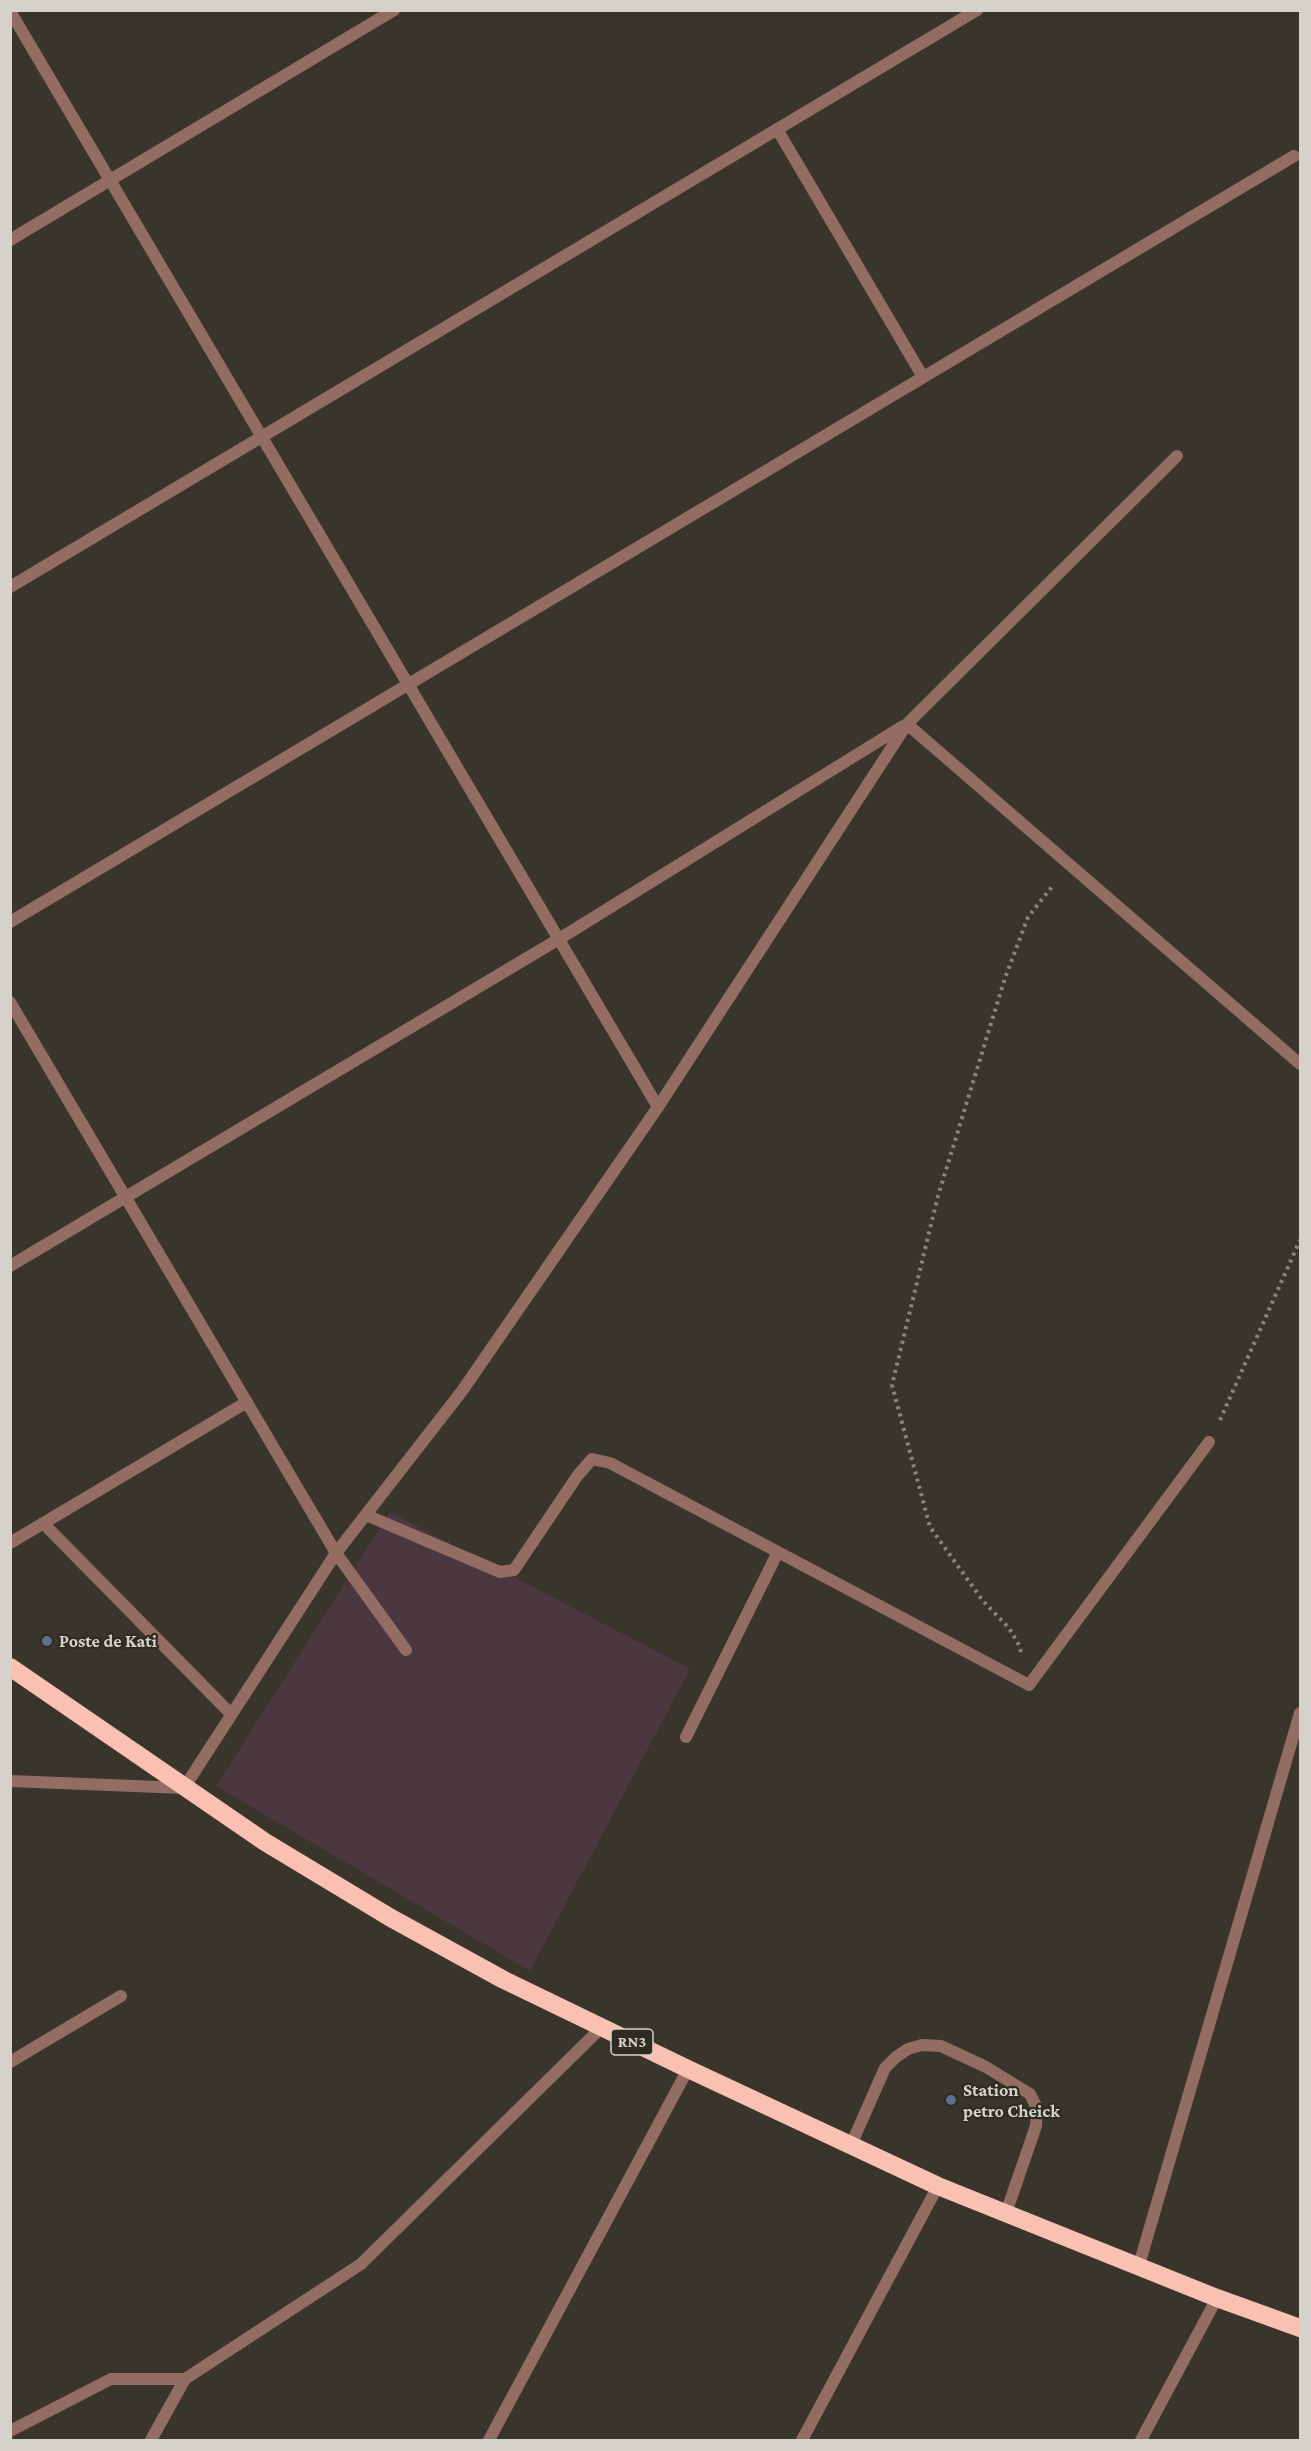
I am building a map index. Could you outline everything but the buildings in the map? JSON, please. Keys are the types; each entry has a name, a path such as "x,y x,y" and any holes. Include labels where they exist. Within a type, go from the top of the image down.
{"highway":[{"name":"RN3","path":"10,1667 265,1842 391,1918 504,1980 938,2186 1217,2298 1300,2328"}],"street":[{"path":"10,240 394,10"},
{"path":"10,587 977,10"},
{"path":"10,11 658,1107"},
{"path":"777,129 923,377"},
{"path":"10,922 1294,156"},
{"path":"10,1781 184,1788 336,1553 462,1391 658,1107 907,724 1177,456"},
{"path":"907,724 1300,1064"},
{"path":"10,1266 559,939 907,724"},
{"path":"10,1002 336,1553 406,1650"},
{"path":"10,1543 247,1402"},
{"path":"366,1515 500,1572 514,1570 578,1475 592,1459 610,1463 1029,1685 1209,1443"},
{"path":"43,1523 231,1714"},
{"path":"686,1737 778,1552"},
{"path":"1139,2265 1300,1713"},
{"path":"10,2062 121,1996"},
{"path":"152,2440 184,2379 361,2264 602,2027"},
{"path":"851,2145 885,2068 890,2062 908,2049 922,2045 940,2046 986,2067 1030,2094 1037,2108 1036,2127 1005,2213"},
{"path":"489,2440 688,2069"},
{"path":"802,2440 938,2186"},
{"path":"1141,2440 1217,2298"},
{"path":"10,2431 111,2379 184,2379"}],"path":[{"path":"1029,1685 1019,1645 1009,1628 983,1601 930,1527 892,1385 938,1196 1005,978 1028,918 1069,865"},
{"path":"1209,1443 1300,1240"}],"shaded area":[{"path":"390,1512 690,1669 530,1971 216,1786"}],"place":[{"name":"Poste de Kati","path":"47,1641"},
{"name":"Station petro Cheick","path":"951,2100"}]}
